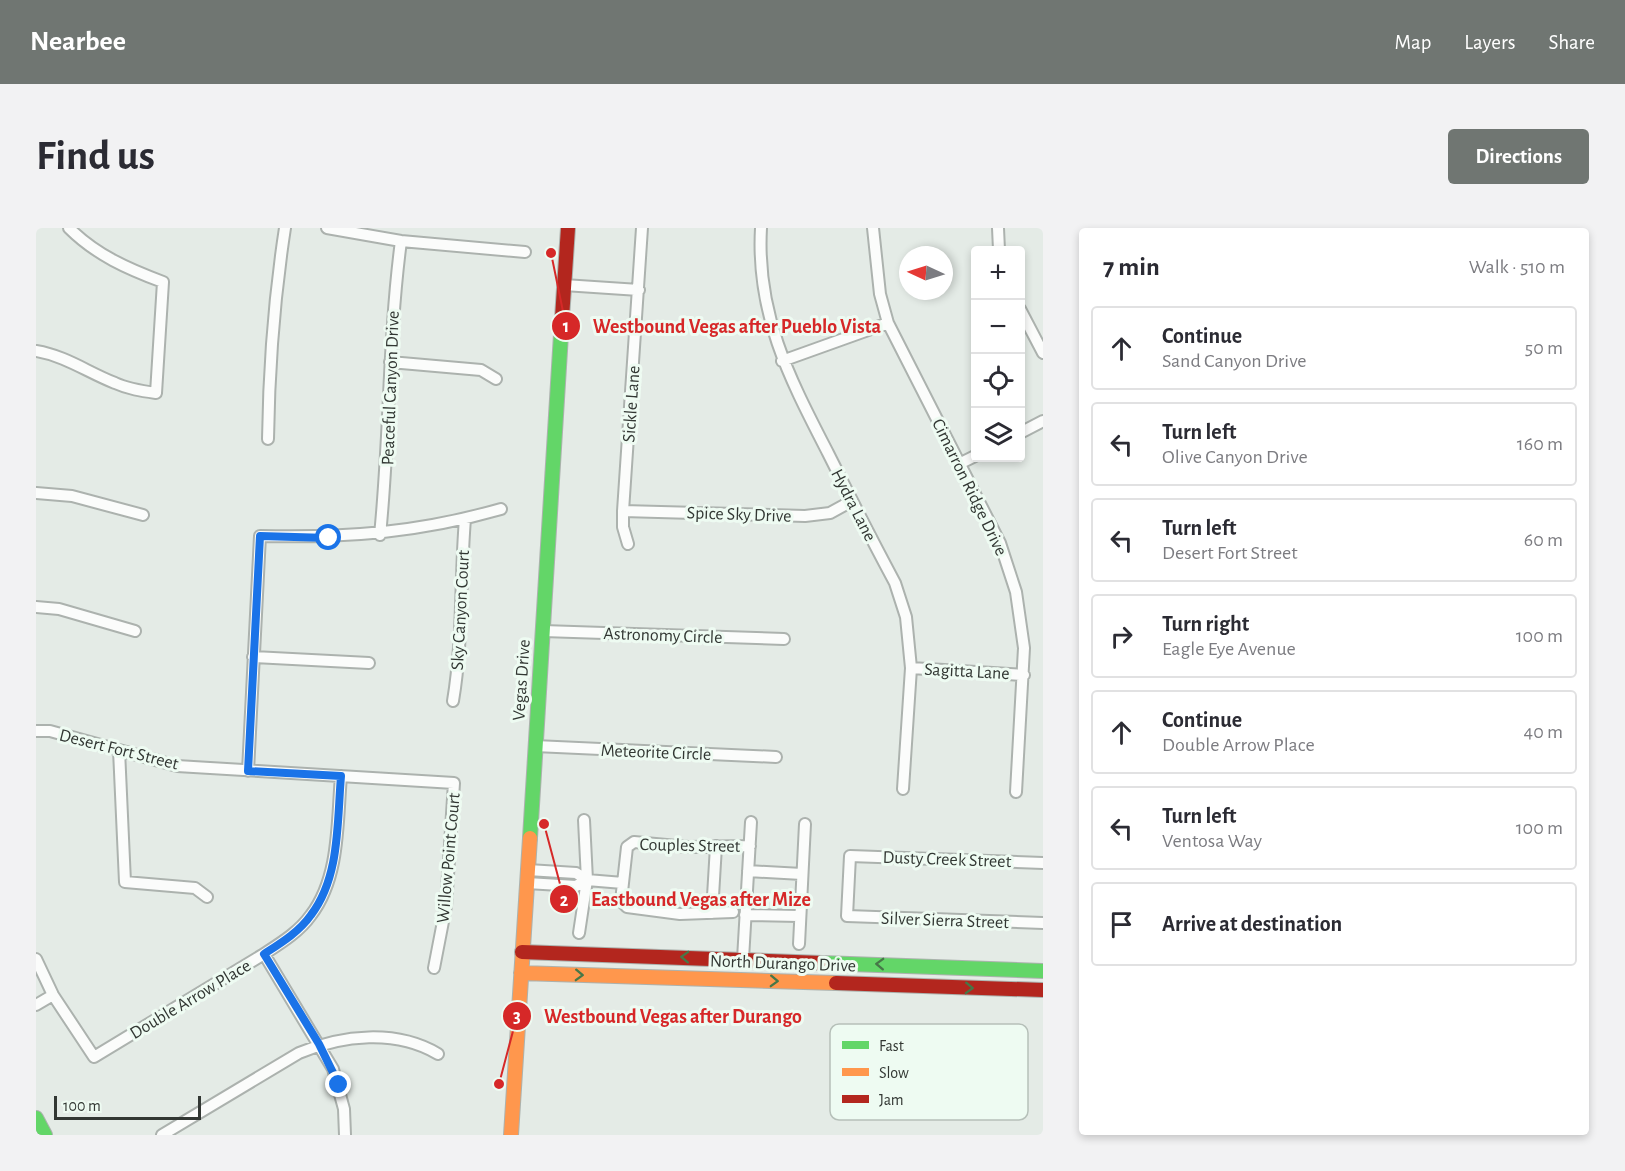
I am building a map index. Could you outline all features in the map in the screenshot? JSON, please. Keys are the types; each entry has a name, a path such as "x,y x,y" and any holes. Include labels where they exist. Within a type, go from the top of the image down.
{"main road":[{"name":"Vegas Drive","path":"511,1135 568,228"},
{"name":"North Durango Drive","path":"522,952 1043,970"},
{"path":"907,986 908,965"},
{"name":"North Durango Drive","path":"521,973 1043,990"},
{"path":"36,1118 45,1135"}],"street":[{"path":"36,351 63,357 114,383 156,393 164,282 130,270 98,252 69,228"},
{"path":"268,439 269,360 274,297 285,228"},
{"path":"327,228 401,241 525,252"},
{"name":"Sickle Lane","path":"628,544 623,527 623,511 642,228"},
{"name":"Hydra Lane","path":"761,228 760,247 765,291 782,361 894,583 903,609 911,668 903,789"},
{"name":"Cimarron Ridge Drive","path":"873,228 880,294 888,323 1000,543 1017,592 1022,620 1024,675 1016,792"},
{"path":"998,228 999,246"},
{"name":"Peaceful Canyon Drive","path":"381,535 387,466 393,304 401,241"},
{"path":"564,285 639,290"},
{"path":"1025,319 1043,353"},
{"path":"782,361 888,323"},
{"path":"390,362 481,370 496,379"},
{"path":"1025,430 1043,421"},
{"path":"959,464 971,458"},
{"path":"36,493 72,496 143,515"},
{"name":"Spice Sky Drive","path":"623,511 804,516 830,513 852,501"},
{"path":"248,771 260,536 329,538 381,535 465,519 501,509"},
{"name":"Sky Canyon Court","path":"453,701 457,678 460,579 465,519"},
{"path":"36,607 59,609 135,631"},
{"name":"Astronomy Circle","path":"543,631 784,639"},
{"path":"253,657 369,663"},
{"name":"Sagitta Lane","path":"911,668 1024,675"},
{"name":"Desert Fort Street","path":"36,731 50,731 177,766 454,783"},
{"name":"Meteorite Circle","path":"535,746 776,757"},
{"path":"119,750 125,882 195,888 207,897"},
{"name":"Double Arrow Place","path":"53,995 94,1057 291,936 311,915 329,880 335,857 341,776"},
{"name":"Willow Point Court","path":"434,968 446,906 454,783"},
{"path":"579,933 587,880 584,820"},
{"path":"742,959 752,822"},
{"path":"799,944 805,824"},
{"name":"Couples Street","path":"623,883 627,847 634,842 688,847 750,846"},
{"path":"712,913 716,846"},
{"name":"Dusty Creek Street","path":"846,916 850,856 1043,863"},
{"path":"748,871 802,874"},
{"path":"527,877 576,873 587,880 623,883 623,905 657,913 733,912"},
{"path":"745,915 799,916"},
{"name":"Silver Sierra Street","path":"846,916 1043,923"},
{"path":"264,954 319,1044 339,1085 345,1135"},
{"path":"36,959 53,995 36,1005"},
{"path":"162,1135 299,1053 319,1044 365,1036 423,1045 438,1054"}],"traffic: fast":[{"path":"530,838 562,318"},
{"path":"822,963 1043,971"},
{"path":"36,1118 45,1135"}],"traffic: slow":[{"path":"511,1135 530,838"},
{"path":"521,973 836,983"}],"traffic: jam":[{"path":"562,318 568,228"},
{"path":"522,952 822,963"},
{"path":"836,983 1043,990"}],"place":[{"name":"Westbound Vegas after Pueblo Vista","path":"551,253"},
{"name":"Eastbound Vegas after Mize","path":"544,824"},
{"name":"Westbound Vegas after Durango","path":"499,1084"}],"route":[{"path":"329,538 260,536 248,771 341,776 335,857 329,880 311,915 291,936 264,954 319,1044 339,1085"}]}
